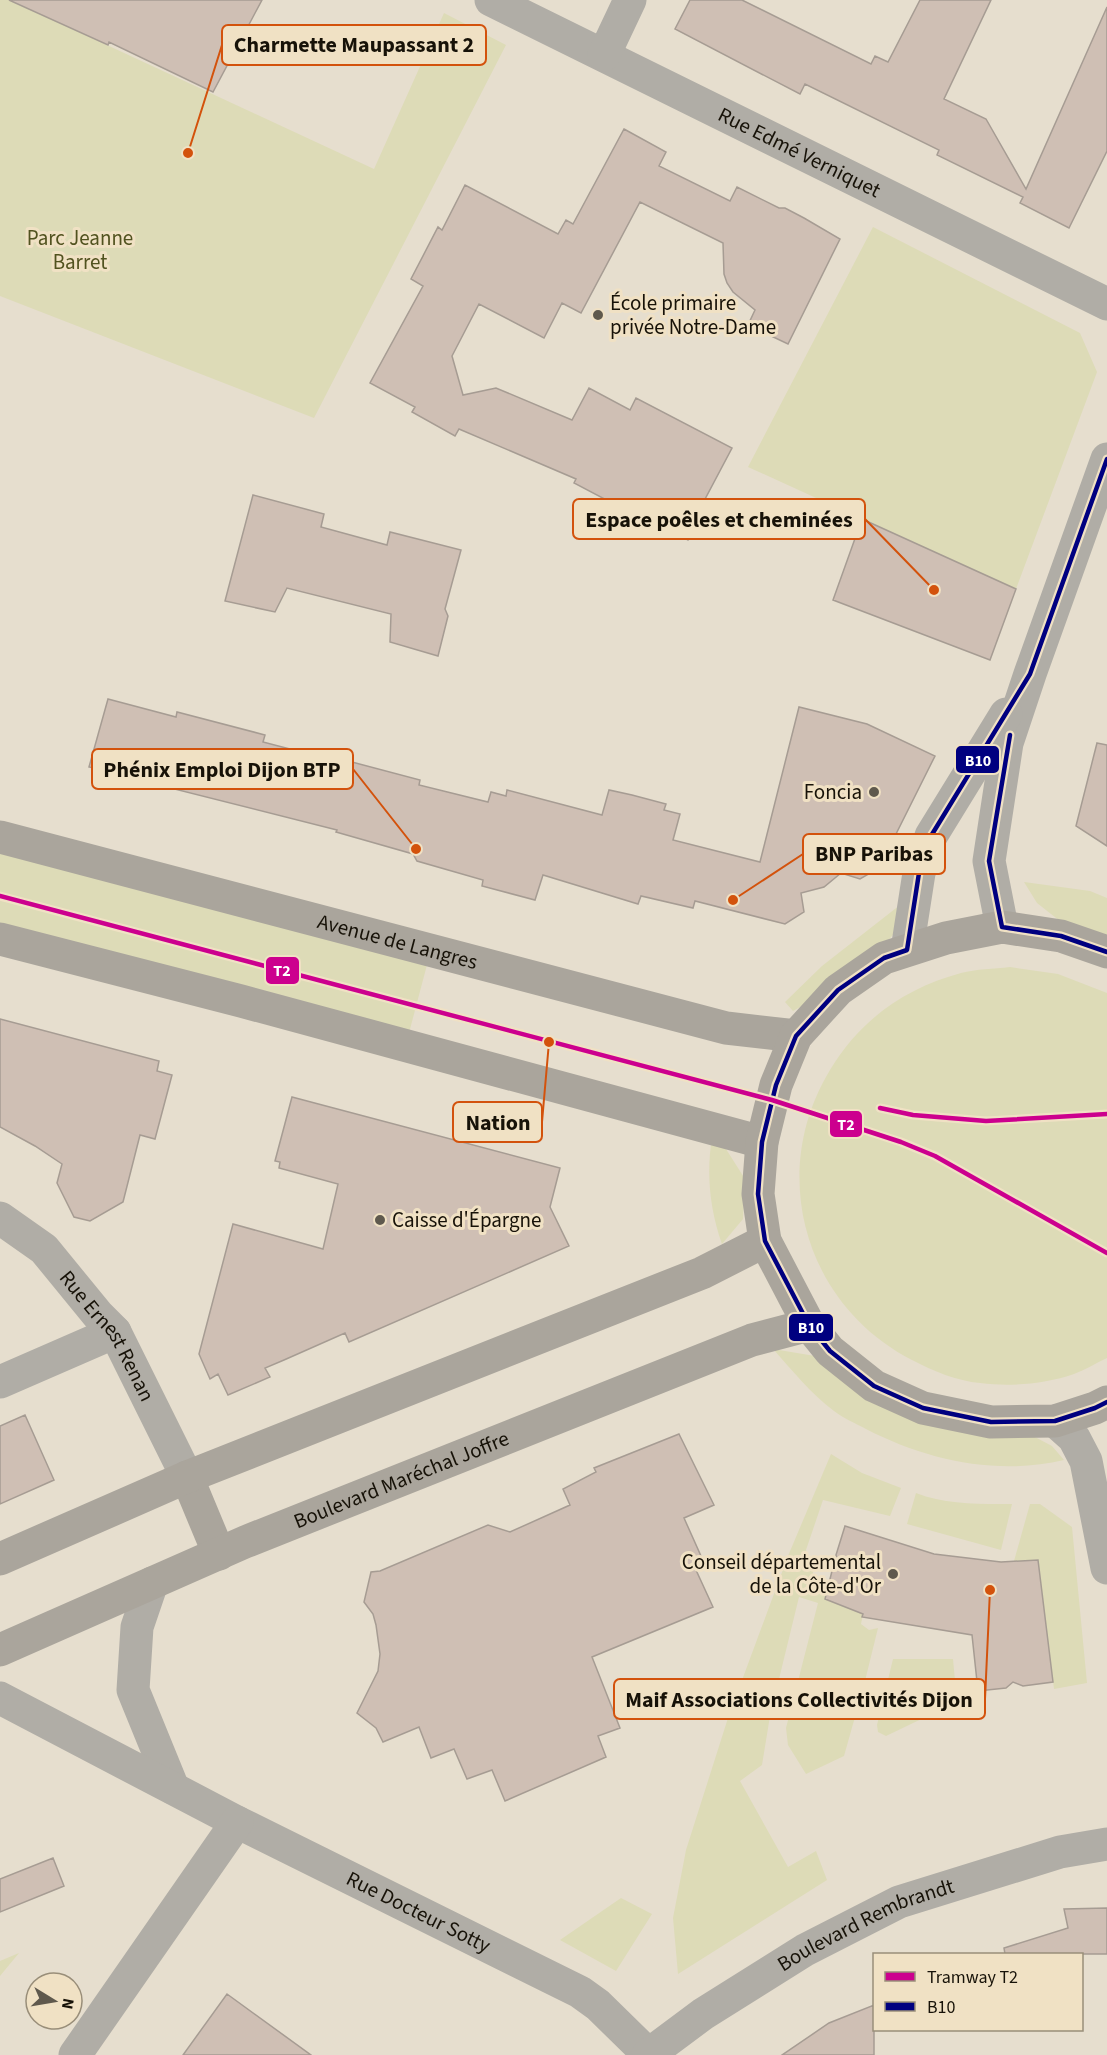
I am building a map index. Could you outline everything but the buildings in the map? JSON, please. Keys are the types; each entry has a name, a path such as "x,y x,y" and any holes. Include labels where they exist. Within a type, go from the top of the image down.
{"main road":[{"name":"Avenue de Langres","path":"0,837 726,1028 796,1036"},
{"path":"1107,952 1061,936 1002,927 946,938 884,958 838,990 796,1036 774,1092 762,1142 759,1194 765,1241 808,1325 830,1351 874,1386 922,1408 991,1422 1054,1421 1107,1402"},
{"path":"0,939 241,1001 762,1142"},
{"path":"0,1559 187,1477 702,1273 765,1241"},
{"name":"Boulevard Maréchal Joffre","path":"0,1650 219,1554 752,1340 808,1325"},
{"path":"187,1477 219,1554"}],"street":[{"name":"Rue Edmé Verniquet","path":"491,0 1107,304"},
{"path":"604,55 630,0"},
{"path":"1002,927 989,861 1007,743 1107,459"},
{"path":"907,950 919,873 931,836 1030,674"},
{"name":"Rue Ernest Renan","path":"0,1218 44,1250 115,1332 187,1477"},
{"path":"0,1382 115,1332"},
{"path":"1054,1421 1074,1438 1086,1461 1107,1568"},
{"path":"152,1583 134,1643 133,1690 173,1788"},
{"name":"Rue Docteur Sotty","path":"0,1698 237,1822 580,1992 598,2005 648,2055"},
{"path":"75,2055 237,1822"},
{"name":"Boulevard Rembrandt","path":"648,2055 703,2014 806,1950 899,1902 1049,1855 1107,1844"}],"green space":[{"name":"Parc Jeanne Barret","path":"0,0 10,0 374,169 444,13 506,45 314,418 0,296"},
{"path":"873,227 1080,333 1097,372 1016,589 748,467"},
{"path":"0,849 428,961 409,1033 0,924"},
{"path":"1024,882 1090,891 1107,898 1107,938 1065,925 1037,903"},
{"path":"900,905 898,929 885,944 793,1011 785,1002 822,966"},
{"path":"1010,967 1058,974 1107,993 1107,1358 1063,1377 1028,1384 1004,1385 971,1382 945,1375 912,1360 875,1336 845,1306 822,1271 807,1233 800,1193 801,1151 811,1110 830,1070 855,1036 886,1008 921,987 961,973"},
{"path":"712,1138 726,1149 745,1179 743,1219 722,1244 710,1192 709,1165"},
{"path":"773,1349 821,1357 1033,1436 1052,1446 1064,1460 1039,1465 988,1465 937,1457 889,1440 838,1414 810,1389"},
{"path":"831,1454 862,1473 901,1488 890,1516 823,1500 806,1550 814,1568 811,1582 827,1589 825,1599 863,1614 861,1624 869,1630 878,1628 864,1685 844,1756 806,1774 788,1745 786,1728 818,1603 799,1597 770,1716 762,1765 740,1781 788,1867 816,1851 827,1880 678,1974 673,1918 686,1850 728,1718 788,1556"},
{"path":"916,1493 951,1502 1012,1504 1001,1550 907,1524"},
{"path":"1030,1504 1040,1504 1072,1527 1087,1683 1054,1689 1038,1560 1014,1561"},
{"path":"893,1659 953,1659 957,1702 886,1736 878,1732 877,1725"},
{"path":"621,1898 652,1914 616,1971 560,1940"},
{"path":"19,1953 0,1976 0,1961"}],"tram line":[{"name":"T2","path":"0,896 772,1100 901,1142 935,1156 1107,1253"},
{"name":"T2","path":"880,1108 913,1115 986,1121 1107,1114"}],"transit line":[{"name":"B10","path":"1107,459 1030,674 931,836 919,873 907,950 884,958 838,990 796,1036 776,1085 762,1142 758,1194 765,1241 809,1325 830,1351 874,1386 923,1408 991,1422 1055,1421 1107,1402"},
{"name":"B10","path":"1010,735 989,861 1002,927 1061,936 1107,952"}],"place":[{"name":"Charmette Maupassant 2","path":"188,153"},
{"name":"École primaire privée Notre-Dame","path":"598,315"},
{"name":"Espace poêles et cheminées","path":"934,590"},
{"name":"Foncia","path":"874,792"},
{"name":"Phénix Emploi Dijon BTP","path":"416,849"},
{"name":"BNP Paribas","path":"733,900"},
{"name":"Nation","path":"549,1042"},
{"name":"Caisse d'Épargne","path":"380,1220"},
{"name":"Conseil départemental de la Côte-d'Or","path":"893,1574"},
{"name":"Maif Associations Collectivités Dijon","path":"990,1590"}]}
